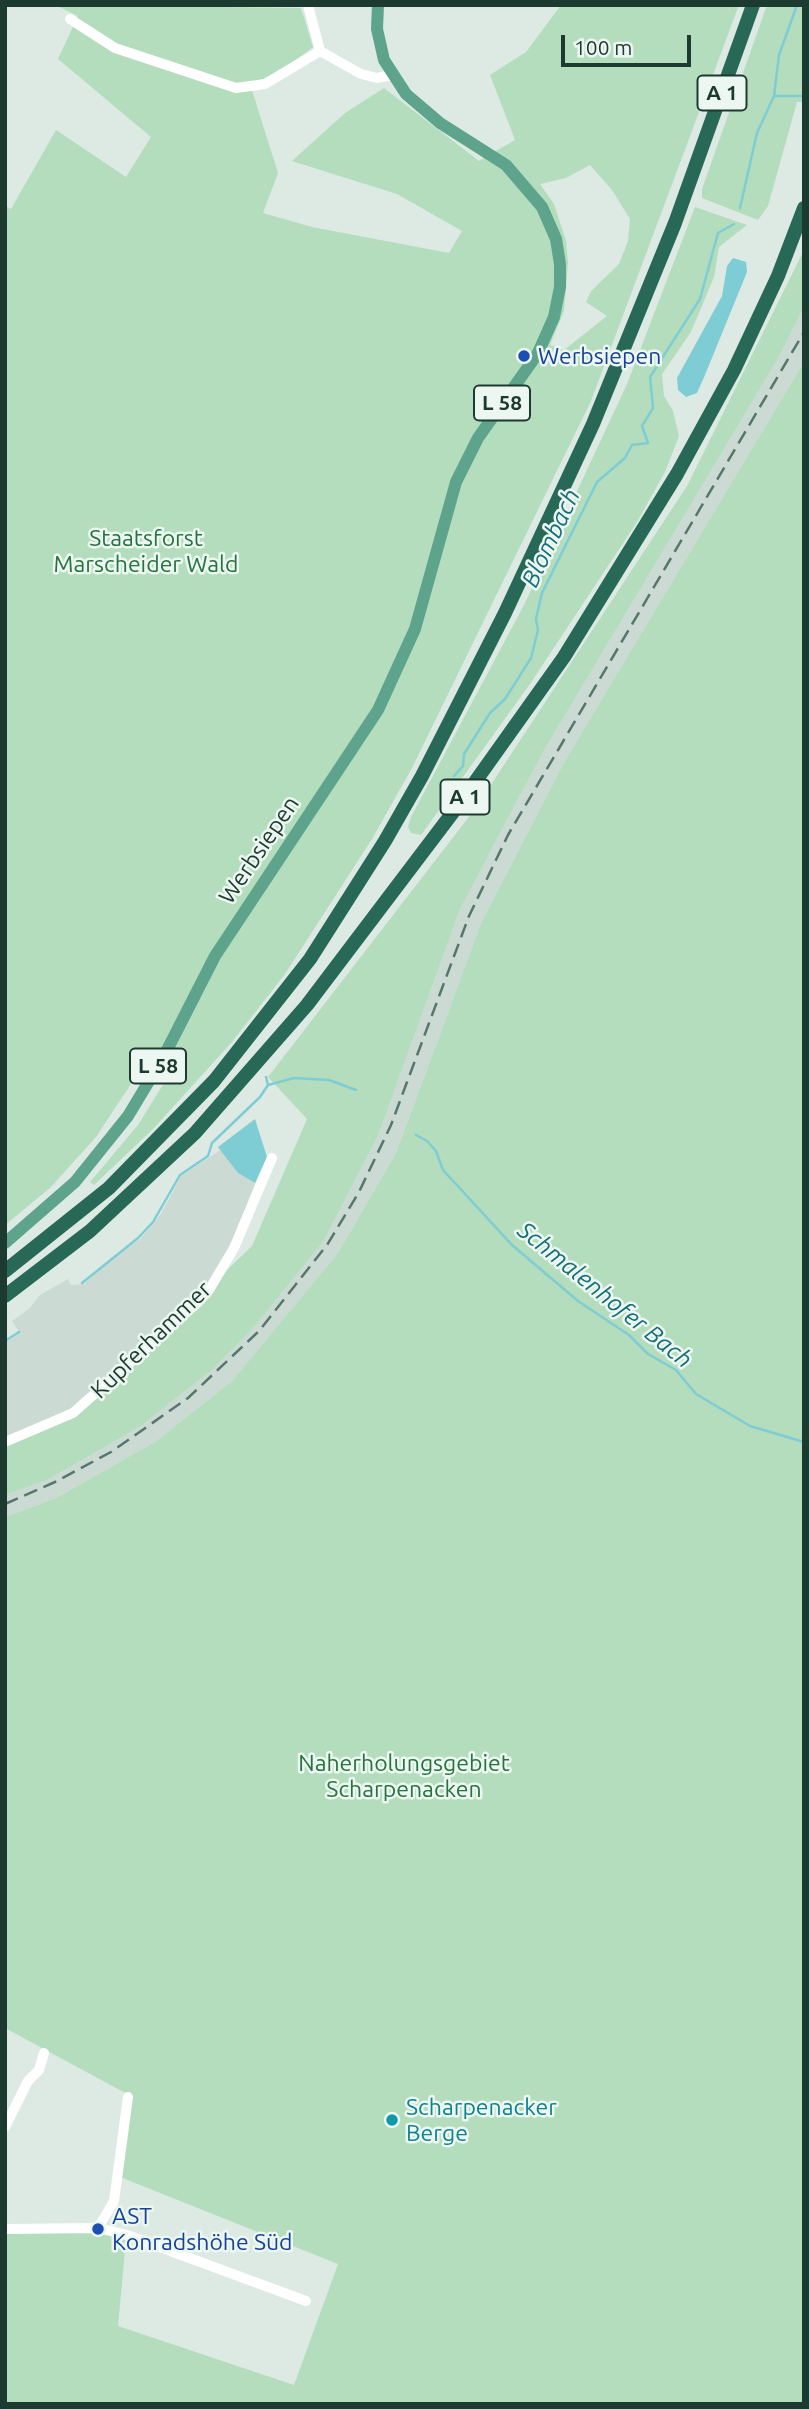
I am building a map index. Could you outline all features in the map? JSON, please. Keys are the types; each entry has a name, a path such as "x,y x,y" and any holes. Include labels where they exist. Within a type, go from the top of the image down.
{"highway":[{"name":"A 1","path":"5,1271 101,1195 180,1119 265,1019 345,907 422,776 505,614 598,412 691,181 753,5"},
{"name":"A 1","path":"5,1296 90,1231 195,1133 307,1005 452,814 564,657 677,474 734,370 778,276 804,208"}],"main road":[{"name":"L 58","path":"378,5 379,39 391,75"},
{"name":"Werbsiepen","path":"5,1242 75,1182 128,1116 163,1058 215,956 378,710 415,629 456,482 478,438 529,366 552,324 560,288 560,264 556,239 542,207 512,170 428,114 391,75"}],"street":[{"path":"308,5 320,51 361,74 377,78 391,75"},
{"path":"70,19 115,48 236,88 265,84 320,51"},
{"name":"Kupferhammer","path":"5,1441 73,1413 203,1297 234,1248 272,1158"},
{"path":"5,2127 28,2081 39,2070 44,2053"},
{"path":"98,2228 114,2201 128,2097"},
{"path":"5,2229 98,2228 127,2235 306,2301"}],"shaded area":[{"path":"804,307 804,362 566,759 482,921 396,1153 338,1253 232,1381 155,1442 56,1498 5,1517 5,1495 47,1480 141,1426 212,1370 253,1328 323,1242 378,1136 460,909 543,752 780,355"},
{"path":"222,1149 238,1173 255,1183 233,1240 205,1291 70,1411 5,1440 5,1343 20,1333 12,1321 29,1309 40,1295 68,1279 71,1285 84,1284 114,1256 140,1239 161,1214 181,1176"}],"green space":[{"name":"Staatsforst Marscheider Wald","path":"55,5 301,8 313,47 279,73 250,84 278,173 263,213 312,227 449,253 462,231 397,194 292,161 345,113 384,88 479,161 515,140 490,75 526,52 561,5 739,5 591,401 412,768 372,839 285,974 232,1042 154,1128 94,1185 90,1182 138,1125 172,1070 152,1052 96,1137 50,1188 5,1225 5,206 11,209 56,130 126,177 151,137 58,59 78,16","holes":["590,165 612,190 630,219 628,241 619,264 591,291 586,302 607,316 564,350 550,345 564,311 568,263 566,241 554,204 540,184 566,178"]},
{"path":"767,5 804,5 804,102 797,102 768,206 758,220 702,198 702,189"},
{"path":"695,207 747,225 719,247 714,277 691,332 662,374 664,396 673,411 679,436 665,472 637,522 530,684 421,835 411,833 408,827 411,817 524,605 627,384"},
{"path":"804,250 804,307 780,355 543,752 460,909 378,1136 323,1242 253,1328 212,1370 141,1426 47,1480 5,1495 5,1445 73,1418 252,1246 307,1119 268,1077 475,809 687,486"},
{"name":"Naherholungsgebiet Scharpenacken","path":"804,362 804,2404 5,2404 5,2232 101,2232 126,2240 118,2326 294,2385 338,2264 120,2177 129,2095 5,2028 5,1517 56,1498 155,1442 232,1381 338,1253 396,1153 482,921 566,759"}],"water":[{"path":"733,258 746,262 747,272 697,393 686,397 678,390 677,378 722,296 727,266"},
{"path":"255,1119 267,1157 255,1183 238,1173 218,1147"}],"waterway":[{"name":"Blombach","path":"740,208 757,133 774,96 779,55 797,5"},
{"path":"774,96 804,96"},
{"name":"Blombach","path":"454,776 463,766 464,754 490,713 505,699 531,658 538,630 536,619 542,593 597,482 625,458 632,445 648,443 642,426 653,408 650,377 700,299 718,233 734,224"},
{"name":"Blombach","path":"82,1283 138,1238 153,1222 180,1175 208,1156 212,1143 260,1097 268,1085 266,1077"},
{"name":"Schmalenhofer Bach","path":"268,1085 294,1078 329,1080 356,1090"},
{"name":"Schmalenhofer Bach","path":"416,1135 427,1141 436,1151 443,1170 512,1245 578,1301 629,1335 648,1354 676,1370 696,1394 750,1426 804,1442"},
{"name":"Blombach","path":"5,1341 19,1332"}],"railway":[{"path":"5,1504 55,1482 111,1452 188,1398 259,1331 327,1245 359,1192 391,1125 469,916 508,835 804,332"}],"place":[{"name":"Werbsiepen","path":"524,356"},
{"name":"Scharpenacker Berge","path":"392,2120"},
{"name":"AST Konradshöhe Süd","path":"98,2229"}]}
